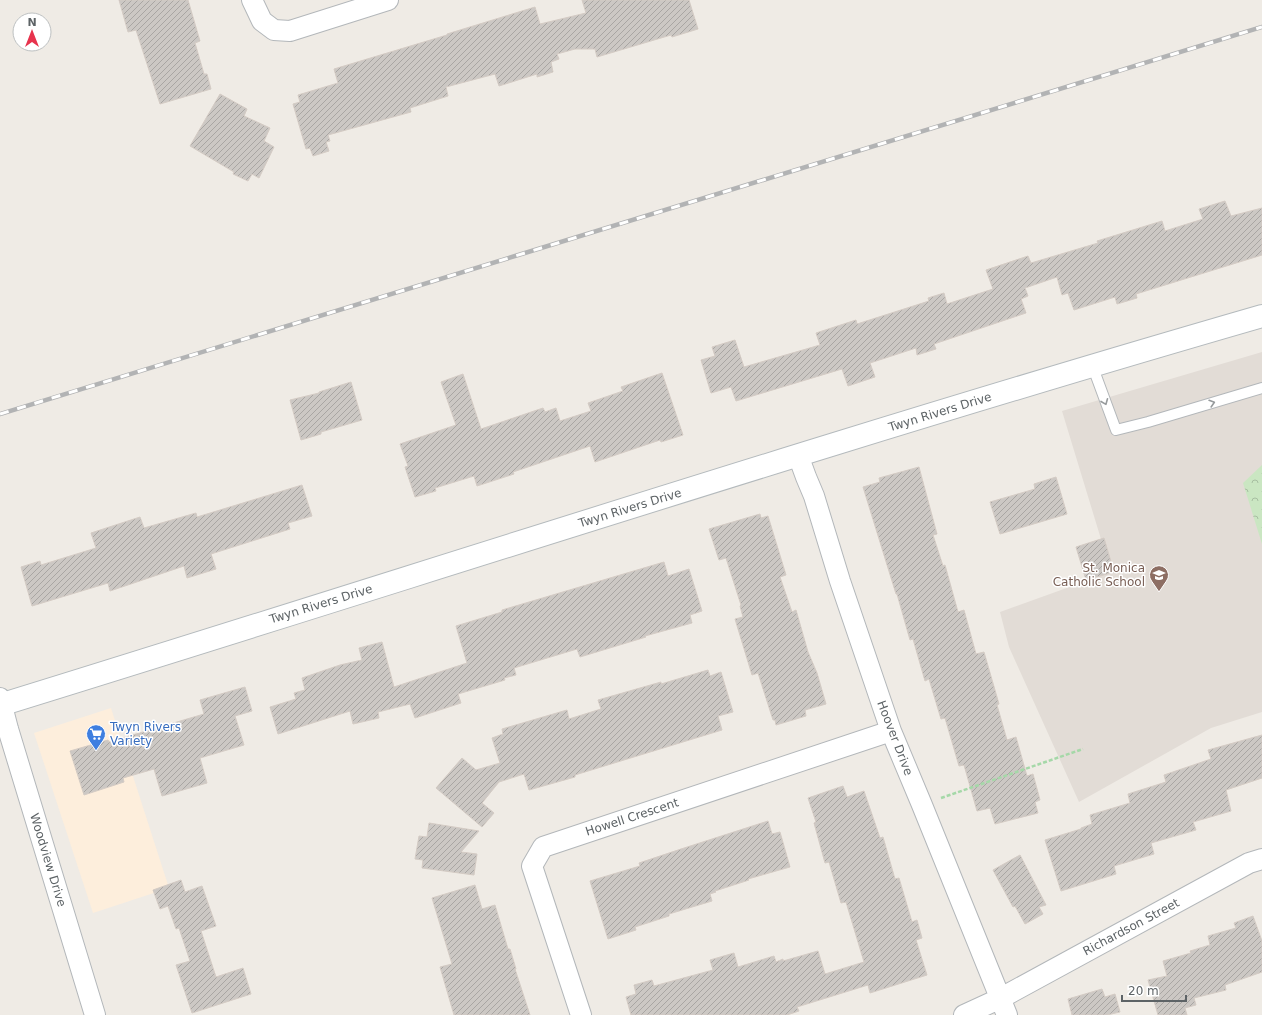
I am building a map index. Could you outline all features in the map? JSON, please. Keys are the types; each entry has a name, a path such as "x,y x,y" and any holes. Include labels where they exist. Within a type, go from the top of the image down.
{"street":[{"path":"252,0 262,21 274,30 290,31 388,0"},
{"name":"Twyn Rivers Drive","path":"1,702 1092,365 1262,316"},
{"name":"Hoover Drive","path":"798,455 814,496 840,581 891,731 1004,1006"},
{"name":"Woodview Drive","path":"1,702 96,1015"},
{"name":"Howell Crescent","path":"581,1015 532,866 543,847 891,731"},
{"name":"Richardson Street","path":"1004,1006 1249,863 1262,858"},
{"path":"964,1015 1004,1006"}],"lane":[{"path":"1092,365 1099,388 1116,430 1262,388"}],"path":[{"path":"922,804 1083,749"}],"shaded area":[{"name":"St. Monica Catholic School","path":"1262,352 1262,712 1211,728 1079,802 1009,647 1000,612 1111,572 1062,411"},
{"path":"111,708 169,888 93,913 34,733"}],"green space":[{"path":"1262,465 1262,544 1243,483"}],"building":[{"path":"119,0 188,0 200,41 195,43 204,74 207,74 211,89 160,104 136,30 128,32"},
{"path":"582,0 689,0 698,29 672,37 671,35 597,57 595,49 575,49 557,54 559,59 551,62 553,72 537,77 537,74 499,86 495,74 446,87 448,96 410,108 411,112 328,135 330,141 326,142 329,151 313,156 310,148 306,149 293,104 300,102 298,95 338,83 334,69 535,7 540,24 586,13"},
{"path":"220,94 247,109 244,116 270,128 264,141 274,147 259,178 252,174 248,181 233,174 234,172 190,146"},
{"path":"1225,201 1231,216 1262,208 1262,255 1136,294 1137,298 1117,304 1115,297 1074,310 1068,293 1062,295 1057,277 1025,288 1028,296 1021,299 1026,313 934,344 936,349 917,355 916,348 870,363 875,377 848,386 842,369 736,401 731,387 711,393 701,360 715,356 712,347 735,340 744,367 820,345 816,333 856,320 857,324 929,301 928,298 944,293 947,304 993,289 986,270 1028,256 1031,263 1098,243 1097,241 1162,221 1165,231 1203,219 1199,209"},
{"path":"662,373 683,435 661,442 660,440 595,462 590,446 477,486 474,476 435,488 436,491 415,497 405,467 408,466 400,444 456,425 441,382 463,374 481,429 543,408 545,412 556,408 560,421 591,411 588,403 623,391 621,387"},
{"path":"351,382 362,420 321,432 321,434 301,440 290,400 319,393"},
{"path":"919,467 937,534 933,535 943,566 945,565 958,612 964,610 976,654 984,652 999,704 997,705 1007,740 1016,737 1027,776 1033,774 1040,800 1035,802 1038,813 995,824 990,808 977,811 964,765 959,766 945,718 941,719 929,679 925,681 913,639 910,640 863,487 880,482 879,478"},
{"path":"1056,477 1067,514 1000,534 990,502 1035,489 1034,484"},
{"path":"302,485 312,516 288,523 290,529 211,554 216,569 187,578 184,566 110,591 108,583 32,606 21,567 40,561 41,565 96,548 91,533 140,517 144,528 196,513 197,517"},
{"path":"760,514 761,518 768,516 786,575 780,577 792,612 796,610 808,652 817,673 826,704 805,710 806,716 776,725 758,673 752,675 735,619 743,617 741,605 726,558 719,560 709,529"},
{"path":"1104,538 1114,572 1086,580 1076,547"},
{"path":"664,562 668,576 689,569 702,611 690,615 692,623 645,636 646,637 580,657 577,649 514,668 516,675 504,678 505,680 458,694 461,703 415,718 410,704 378,712 379,718 353,724 350,711 278,734 270,707 296,699 294,693 305,690 302,678 340,665 362,660 359,648 382,642 394,687 467,663 456,626 502,612 502,610"},
{"path":"708,670 710,676 721,672 733,712 718,716 722,730 575,775 575,777 529,790 524,774 499,782 482,803 494,813 482,827 436,788 462,758 476,770 500,763 492,738 503,734 502,729 567,710 569,719 601,709 598,700"},
{"path":"245,687 252,711 235,716 244,745 200,758 207,783 162,796 154,769 123,778 124,782 84,795 70,751 108,740 109,742 204,714 200,700"},
{"path":"1262,735 1262,778 1226,790 1231,811 1193,822 1196,830 1151,843 1154,854 1114,866 1116,874 1061,891 1045,840 1092,824 1090,815 1130,803 1128,794 1166,782 1164,775 1211,759 1208,750"},
{"path":"843,786 847,797 864,791 880,838 883,837 895,879 899,878 912,922 917,920 922,938 916,940 927,975 870,993 868,985 797,1007 799,1011 787,1015 631,1015 626,997 636,994 634,985 652,980 654,986 713,970 710,960 734,953 738,967 774,956 776,962 818,951 825,974 864,962 846,902 841,903 829,862 825,863 814,823 816,822 808,798"},
{"path":"768,821 772,834 780,832 790,867 748,879 749,880 715,891 716,892 710,894 712,901 669,914 669,916 635,927 636,930 608,939 590,881 640,866 639,863"},
{"path":"429,823 479,831 461,852 477,854 474,875 422,868 423,860 415,859 419,836 427,837"},
{"path":"1020,855 1046,905 1039,907 1043,914 1025,924 1015,906 1013,907 993,870"},
{"path":"181,880 185,892 202,886 216,926 201,931 216,977 243,968 251,994 192,1013 176,965 190,961 179,928 176,929 168,906 160,909 153,890"},
{"path":"475,885 482,909 495,905 530,1015 454,1015 440,967 452,964 432,898"},
{"path":"1253,916 1262,941 1262,972 1225,985 1226,990 1194,998 1196,1005 1185,1008 1187,1015 1158,1015 1148,980 1167,976 1163,961 1191,953 1190,951 1210,945 1208,936 1236,928 1234,923"},
{"path":"1102,989 1105,997 1115,994 1120,1012 1107,1015 1072,1015 1068,999"}],"railway":[{"path":"0,414 1262,27"}],"place":[{"name":"St. Monica Catholic School","path":"1159,592"},
{"name":"Twyn Rivers Variety","path":"96,751"}]}
